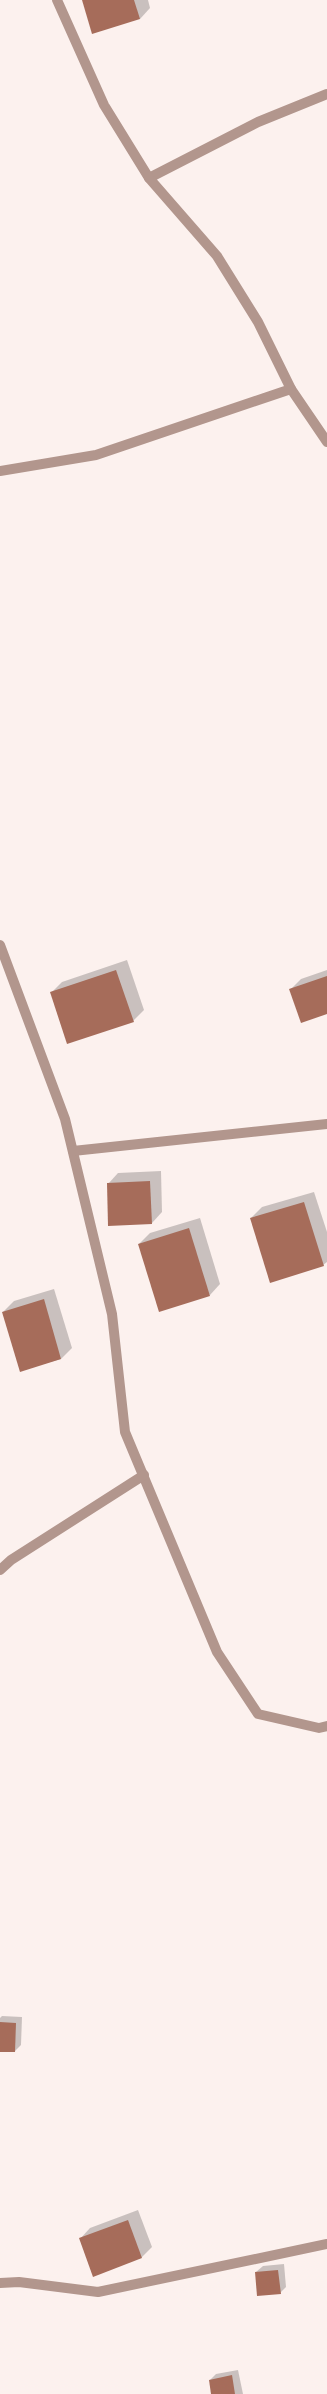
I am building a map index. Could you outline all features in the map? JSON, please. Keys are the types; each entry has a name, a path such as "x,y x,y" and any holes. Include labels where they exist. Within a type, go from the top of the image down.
{"street":[{"path":"57,0 104,105 149,178 217,256 258,322 291,390 327,442"},
{"path":"149,178 258,122 327,94"},
{"path":"0,472 96,455 291,390"},
{"path":"0,945 65,1119 112,1314 125,1432 217,1652 258,1714 319,1728 327,1726"},
{"path":"73,1151 327,1124"},
{"path":"0,1570 11,1560 144,1475"},
{"path":"0,2283 19,2282 98,2292 327,2244"}],"building":[{"path":"82,0 134,0 140,19 92,34"},
{"path":"116,970 134,1022 67,1044 50,992"},
{"path":"327,976 327,1014 301,1023 289,989"},
{"path":"150,1181 152,1224 108,1226 107,1183"},
{"path":"304,1202 324,1266 270,1283 250,1218"},
{"path":"189,1228 210,1296 159,1312 138,1244"},
{"path":"44,1299 61,1359 20,1372 2,1312"},
{"path":"0,2022 16,2023 15,2052 0,2052"},
{"path":"128,2220 142,2258 93,2277 79,2238"},
{"path":"278,2270 281,2294 257,2296 255,2272"},
{"path":"232,2375 235,2394 211,2394 209,2380"}]}
